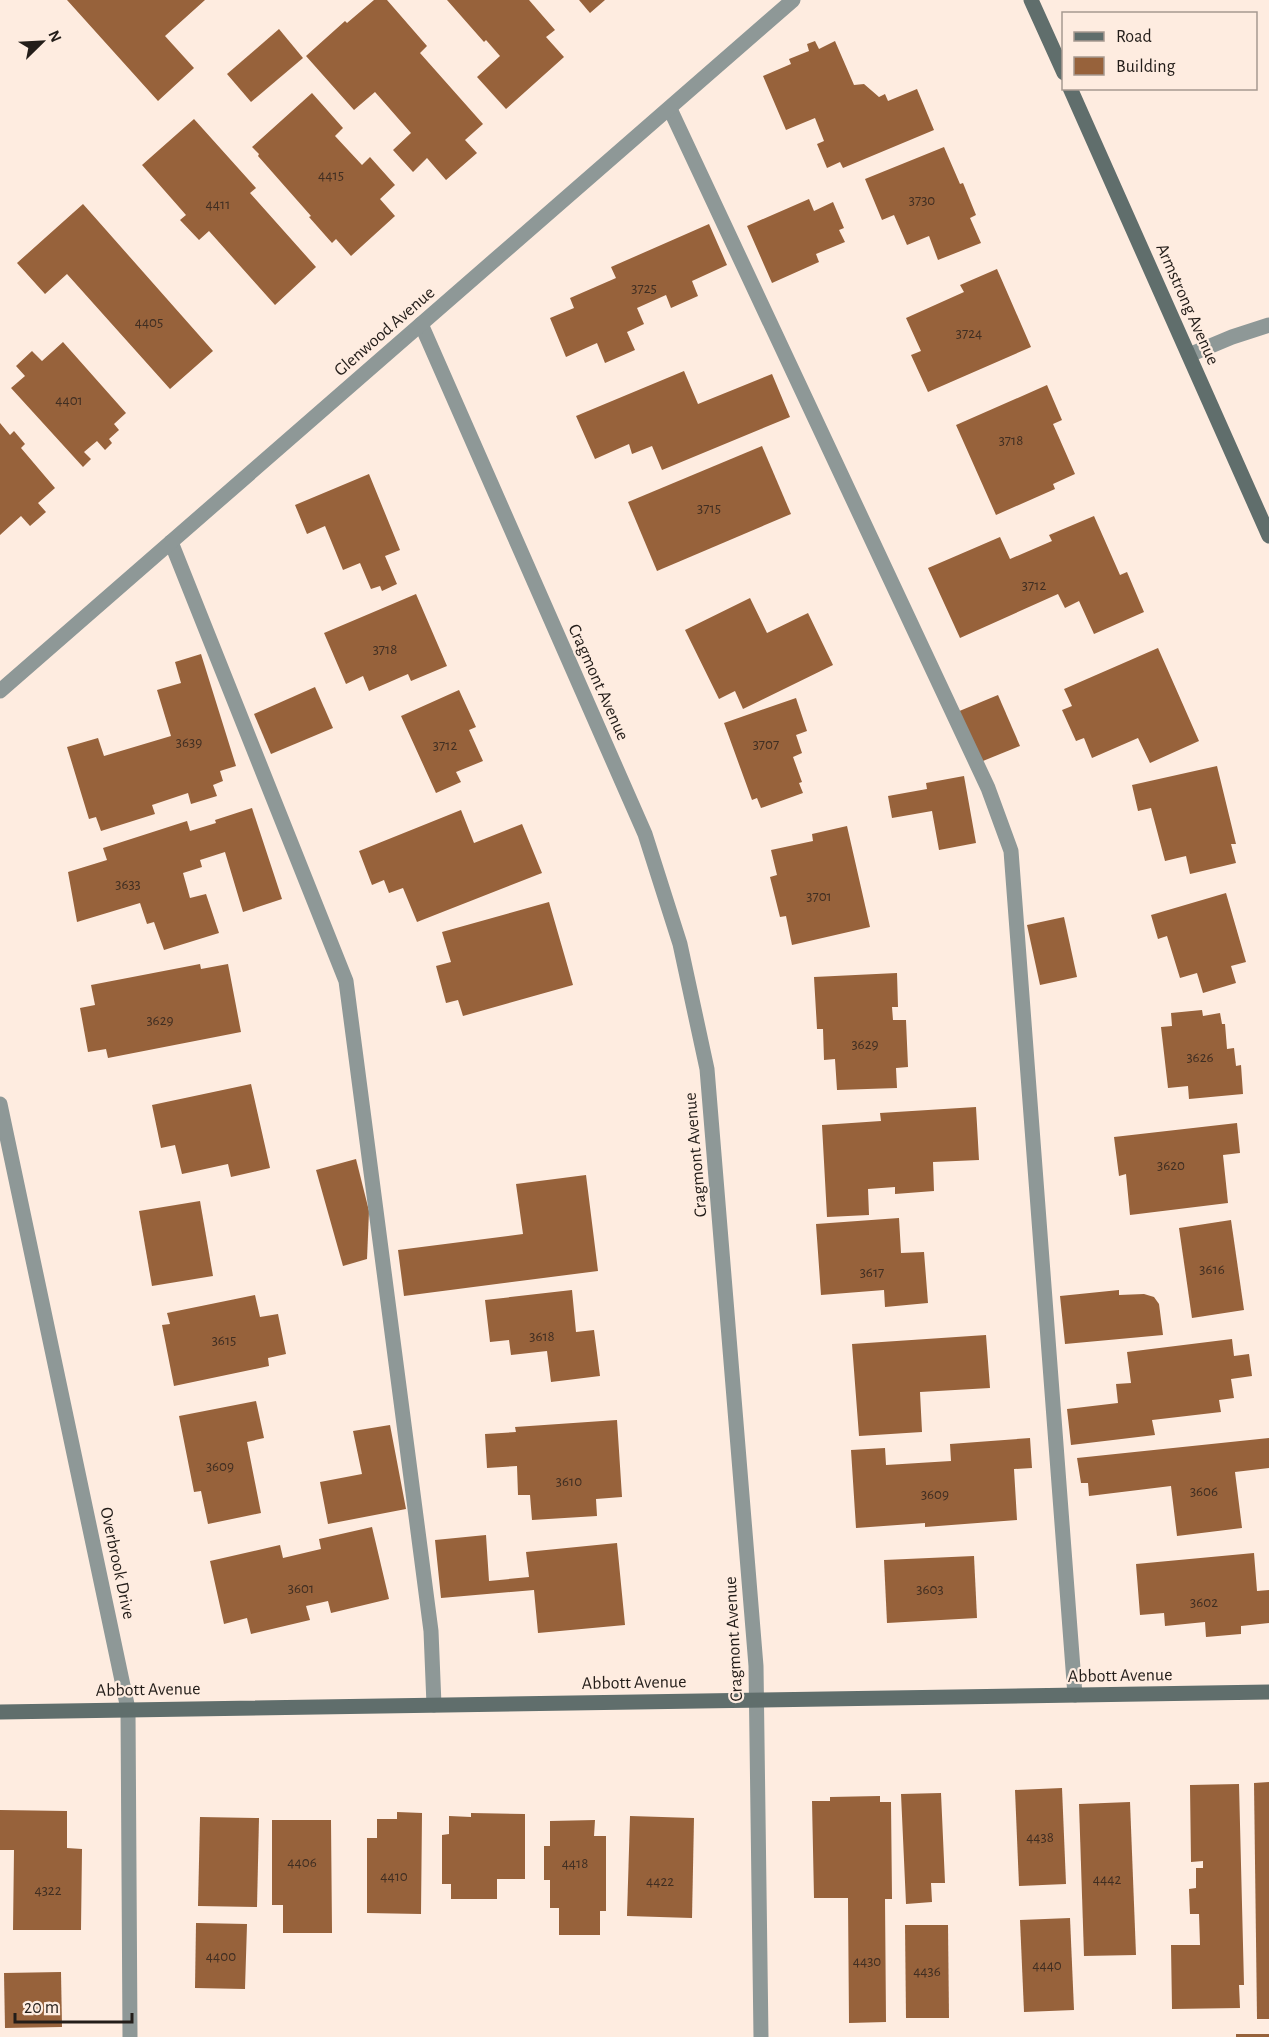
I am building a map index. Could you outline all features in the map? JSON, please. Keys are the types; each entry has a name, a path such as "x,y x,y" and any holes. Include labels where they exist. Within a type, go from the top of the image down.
{"street":[{"name":"Glenwood Avenue","path":"0,691 793,0"},
{"path":"1031,0 1062,69"},
{"name":"Armstrong Avenue","path":"1071,90 1269,536"},
{"path":"669,109 988,788 1011,850 1075,1695"},
{"name":"Cragmont Avenue","path":"421,324 645,834 680,944 707,1069 751,1607 756,1700 761,2037"},
{"path":"1189,355 1232,337 1269,326"},
{"path":"171,542 346,981 431,1631 434,1705"},
{"name":"Overbrook Drive","path":"0,1104 128,1709 130,2037"},
{"name":"Abbott Avenue","path":"0,1712 1269,1692"}],"building":[{"path":"67,0 205,0 165,36 194,68 158,101"},
{"path":"374,0 387,0 427,46 420,53 483,124 465,140 477,153 446,180 427,158 413,172 393,150 411,133 375,92 354,110 306,56 345,21 347,23"},
{"path":"447,0 529,0 555,30 546,37 564,57 506,109 477,77 500,56 486,40 484,42"},
{"path":"579,0 605,0 590,13"},
{"path":"279,29 303,58 251,102 227,74"},
{"path":"815,41 819,49 835,41 854,85 864,84 879,97 885,94 888,101 917,89 934,130 843,168 840,162 827,168 817,144 824,141 815,118 786,130 763,76 791,64 789,59 809,51 807,44"},
{"path":"312,93 343,128 335,136 362,165 370,157 395,185 380,199 395,216 351,256 336,239 332,243 252,147"},
{"path":"194,119 256,188 250,193 316,267 275,305 209,231 199,240 180,220 186,215 142,165"},
{"path":"944,147 960,184 963,183 976,215 970,218 981,243 938,260 929,236 907,245 894,215 882,220 865,179"},
{"path":"809,199 814,211 833,202 844,228 839,230 845,242 816,254 819,262 772,283 747,226"},
{"path":"83,204 213,351 170,389 67,274 45,294 17,263"},
{"path":"709,224 727,265 692,281 698,296 671,308 666,295 637,308 644,324 627,332 635,350 605,363 597,343 566,357 550,318 574,308 570,298 616,278 611,267"},
{"path":"997,269 1031,347 928,392 911,355 921,351 906,318 964,292 960,285"},
{"path":"63,342 126,413 114,424 119,430 109,439 112,443 105,450 97,441 84,452 91,459 83,467 11,388 25,376 16,366 32,351 42,361"},
{"path":"684,371 698,404 772,374 790,417 662,470 652,446 632,454 629,444 595,459 576,416"},
{"path":"1047,385 1062,420 1053,424 1075,474 1053,484 1055,489 996,515 956,425"},
{"path":"0,423 10,435 14,431 25,444 21,448 55,488 38,503 46,512 30,526 21,516 0,535"},
{"path":"762,446 791,514 657,571 628,502"},
{"path":"369,474 400,550 385,556 397,584 382,591 380,586 371,589 360,563 343,570 325,526 307,534 295,505"},
{"path":"1094,516 1120,575 1127,572 1144,612 1094,634 1079,601 1065,608 1058,594 960,638 928,568 1000,537 1010,559 1052,541 1049,535"},
{"path":"416,594 447,666 411,681 408,674 369,691 363,676 346,684 324,633"},
{"path":"750,598 767,633 808,613 833,665 743,709 735,691 719,699 685,630"},
{"path":"1158,648 1199,741 1150,763 1138,738 1092,758 1084,738 1076,741 1062,710 1072,706 1064,689"},
{"path":"201,654 236,766 220,771 223,781 213,785 217,796 191,804 188,793 152,805 155,814 101,831 96,817 89,819 67,747 98,738 104,756 171,736 157,690 181,683 175,662"},
{"path":"315,687 333,728 271,754 254,714"},
{"path":"459,690 476,727 469,730 483,761 456,772 461,782 436,793 401,716"},
{"path":"998,695 1020,746 978,763 957,712"},
{"path":"796,698 807,731 796,735 802,753 793,757 802,782 799,783 803,793 761,808 757,798 752,800 724,723"},
{"path":"1217,766 1236,844 1231,844 1236,863 1190,874 1186,856 1165,861 1151,808 1138,811 1132,785"},
{"path":"964,776 976,843 939,850 932,811 892,818 888,796 927,789 926,783"},
{"path":"252,808 282,899 243,912 225,852 200,860 202,867 183,873 190,898 206,894 219,933 164,950 154,922 147,924 140,903 77,922 68,872 107,860 103,848 187,821 190,831"},
{"path":"461,810 474,843 522,824 542,873 417,922 403,888 389,893 384,880 372,885 359,851"},
{"path":"847,826 870,927 792,945 786,916 780,917 770,877 777,875 771,850 813,841 812,834"},
{"path":"1226,893 1246,962 1231,966 1236,983 1203,993 1197,973 1180,978 1167,936 1158,939 1151,915"},
{"path":"549,902 573,985 463,1016 458,1000 446,1003 436,966 451,962 442,932"},
{"path":"1064,917 1077,977 1040,985 1027,925"},
{"path":"200,964 201,969 228,964 241,1032 108,1058 106,1049 88,1052 80,1008 95,1005 91,985"},
{"path":"897,973 898,1007 892,1007 893,1020 906,1020 908,1067 896,1068 897,1088 837,1090 835,1059 824,1060 823,1029 817,1029 814,977"},
{"path":"1202,1010 1203,1016 1220,1013 1222,1024 1225,1024 1227,1049 1234,1048 1236,1066 1241,1065 1243,1094 1189,1099 1188,1086 1168,1088 1161,1027 1172,1026 1171,1013"},
{"path":"251,1084 270,1168 231,1177 228,1164 182,1174 175,1145 161,1148 152,1105"},
{"path":"976,1107 979,1160 933,1162 934,1191 895,1194 895,1187 868,1189 869,1215 827,1217 822,1125 881,1121 880,1113"},
{"path":"1237,1123 1240,1153 1223,1155 1228,1203 1130,1215 1126,1174 1119,1176 1114,1137"},
{"path":"356,1159 369,1211 367,1259 343,1266 316,1170"},
{"path":"586,1175 598,1271 404,1296 398,1250 523,1234 516,1184"},
{"path":"200,1201 213,1276 152,1286 139,1211"},
{"path":"899,1218 901,1253 924,1252 928,1303 885,1307 884,1290 821,1295 816,1224"},
{"path":"1231,1220 1244,1310 1192,1318 1179,1228"},
{"path":"572,1290 576,1332 594,1330 600,1376 551,1382 547,1351 511,1355 509,1340 490,1342 485,1300"},
{"path":"1119,1290 1119,1295 1144,1294 1154,1297 1159,1304 1163,1335 1065,1344 1060,1296"},
{"path":"255,1295 260,1317 278,1314 286,1354 268,1358 269,1366 174,1386 162,1325 170,1324 167,1313"},
{"path":"986,1335 990,1388 920,1392 922,1432 859,1436 852,1344"},
{"path":"1232,1339 1234,1356 1249,1354 1252,1376 1231,1379 1234,1398 1219,1400 1221,1412 1152,1420 1155,1435 1071,1445 1067,1409 1118,1403 1116,1384 1131,1383 1127,1352"},
{"path":"256,1401 264,1438 247,1442 261,1513 208,1524 201,1491 194,1492 179,1416"},
{"path":"617,1420 622,1497 596,1499 597,1516 532,1520 530,1495 518,1495 517,1466 487,1468 485,1434 516,1432 515,1427"},
{"path":"390,1425 406,1509 328,1524 320,1482 362,1474 353,1431"},
{"path":"1030,1438 1032,1468 1014,1469 1017,1520 925,1527 925,1523 856,1528 851,1450 885,1448 886,1465 951,1461 950,1444"},
{"path":"1269,1438 1269,1468 1235,1472 1242,1528 1177,1536 1171,1486 1089,1496 1088,1483 1081,1483 1077,1458"},
{"path":"372,1527 389,1599 331,1613 328,1601 306,1606 310,1620 251,1634 247,1618 224,1624 210,1561 280,1545 283,1558 321,1549 319,1539"},
{"path":"486,1535 489,1581 529,1577 526,1552 617,1543 625,1625 538,1633 534,1590 441,1598 435,1540"},
{"path":"1254,1553 1257,1591 1269,1590 1269,1623 1241,1626 1241,1634 1206,1637 1205,1622 1165,1626 1164,1613 1140,1615 1136,1564"},
{"path":"974,1556 977,1618 887,1623 884,1560"},
{"path":"1269,1782 1269,2019 1257,2019 1254,1783"},
{"path":"1239,1784 1244,1985 1239,1985 1240,2008 1172,2009 1171,1945 1200,1945 1199,1914 1190,1914 1189,1889 1196,1888 1196,1868 1203,1868 1203,1861 1191,1862 1190,1785"},
{"path":"1062,1788 1066,1884 1019,1886 1015,1790"},
{"path":"941,1793 945,1883 931,1883 932,1902 906,1904 901,1794"},
{"path":"880,1796 880,1802 891,1802 892,1899 885,1899 886,2022 849,2023 848,1898 814,1898 812,1801 830,1801 830,1797"},
{"path":"1130,1802 1136,1955 1084,1956 1079,1804"},
{"path":"0,1810 67,1811 67,1848 82,1849 81,1930 13,1930 14,1850 0,1850"},
{"path":"397,1812 422,1813 421,1914 367,1913 367,1838 377,1838 377,1819 397,1819"},
{"path":"471,1813 525,1814 525,1879 497,1879 497,1899 451,1899 451,1884 442,1884 442,1835 449,1834 449,1816 471,1817"},
{"path":"630,1816 694,1818 692,1918 627,1916"},
{"path":"200,1817 259,1818 257,1907 198,1906"},
{"path":"272,1820 331,1820 332,1933 283,1933 283,1905 272,1905"},
{"path":"595,1820 594,1836 606,1836 606,1911 600,1911 600,1935 559,1935 559,1908 550,1908 550,1880 544,1880 544,1846 550,1846 550,1821"},
{"path":"1070,1918 1074,2010 1024,2012 1020,1920"},
{"path":"196,1923 247,1924 245,1989 195,1988"},
{"path":"905,1925 948,1925 949,2018 906,2018"},
{"path":"61,1972 62,2027 5,2028 4,1973"},
{"path":"1236,2034 1269,2034 1269,2037 1236,2037"}]}
